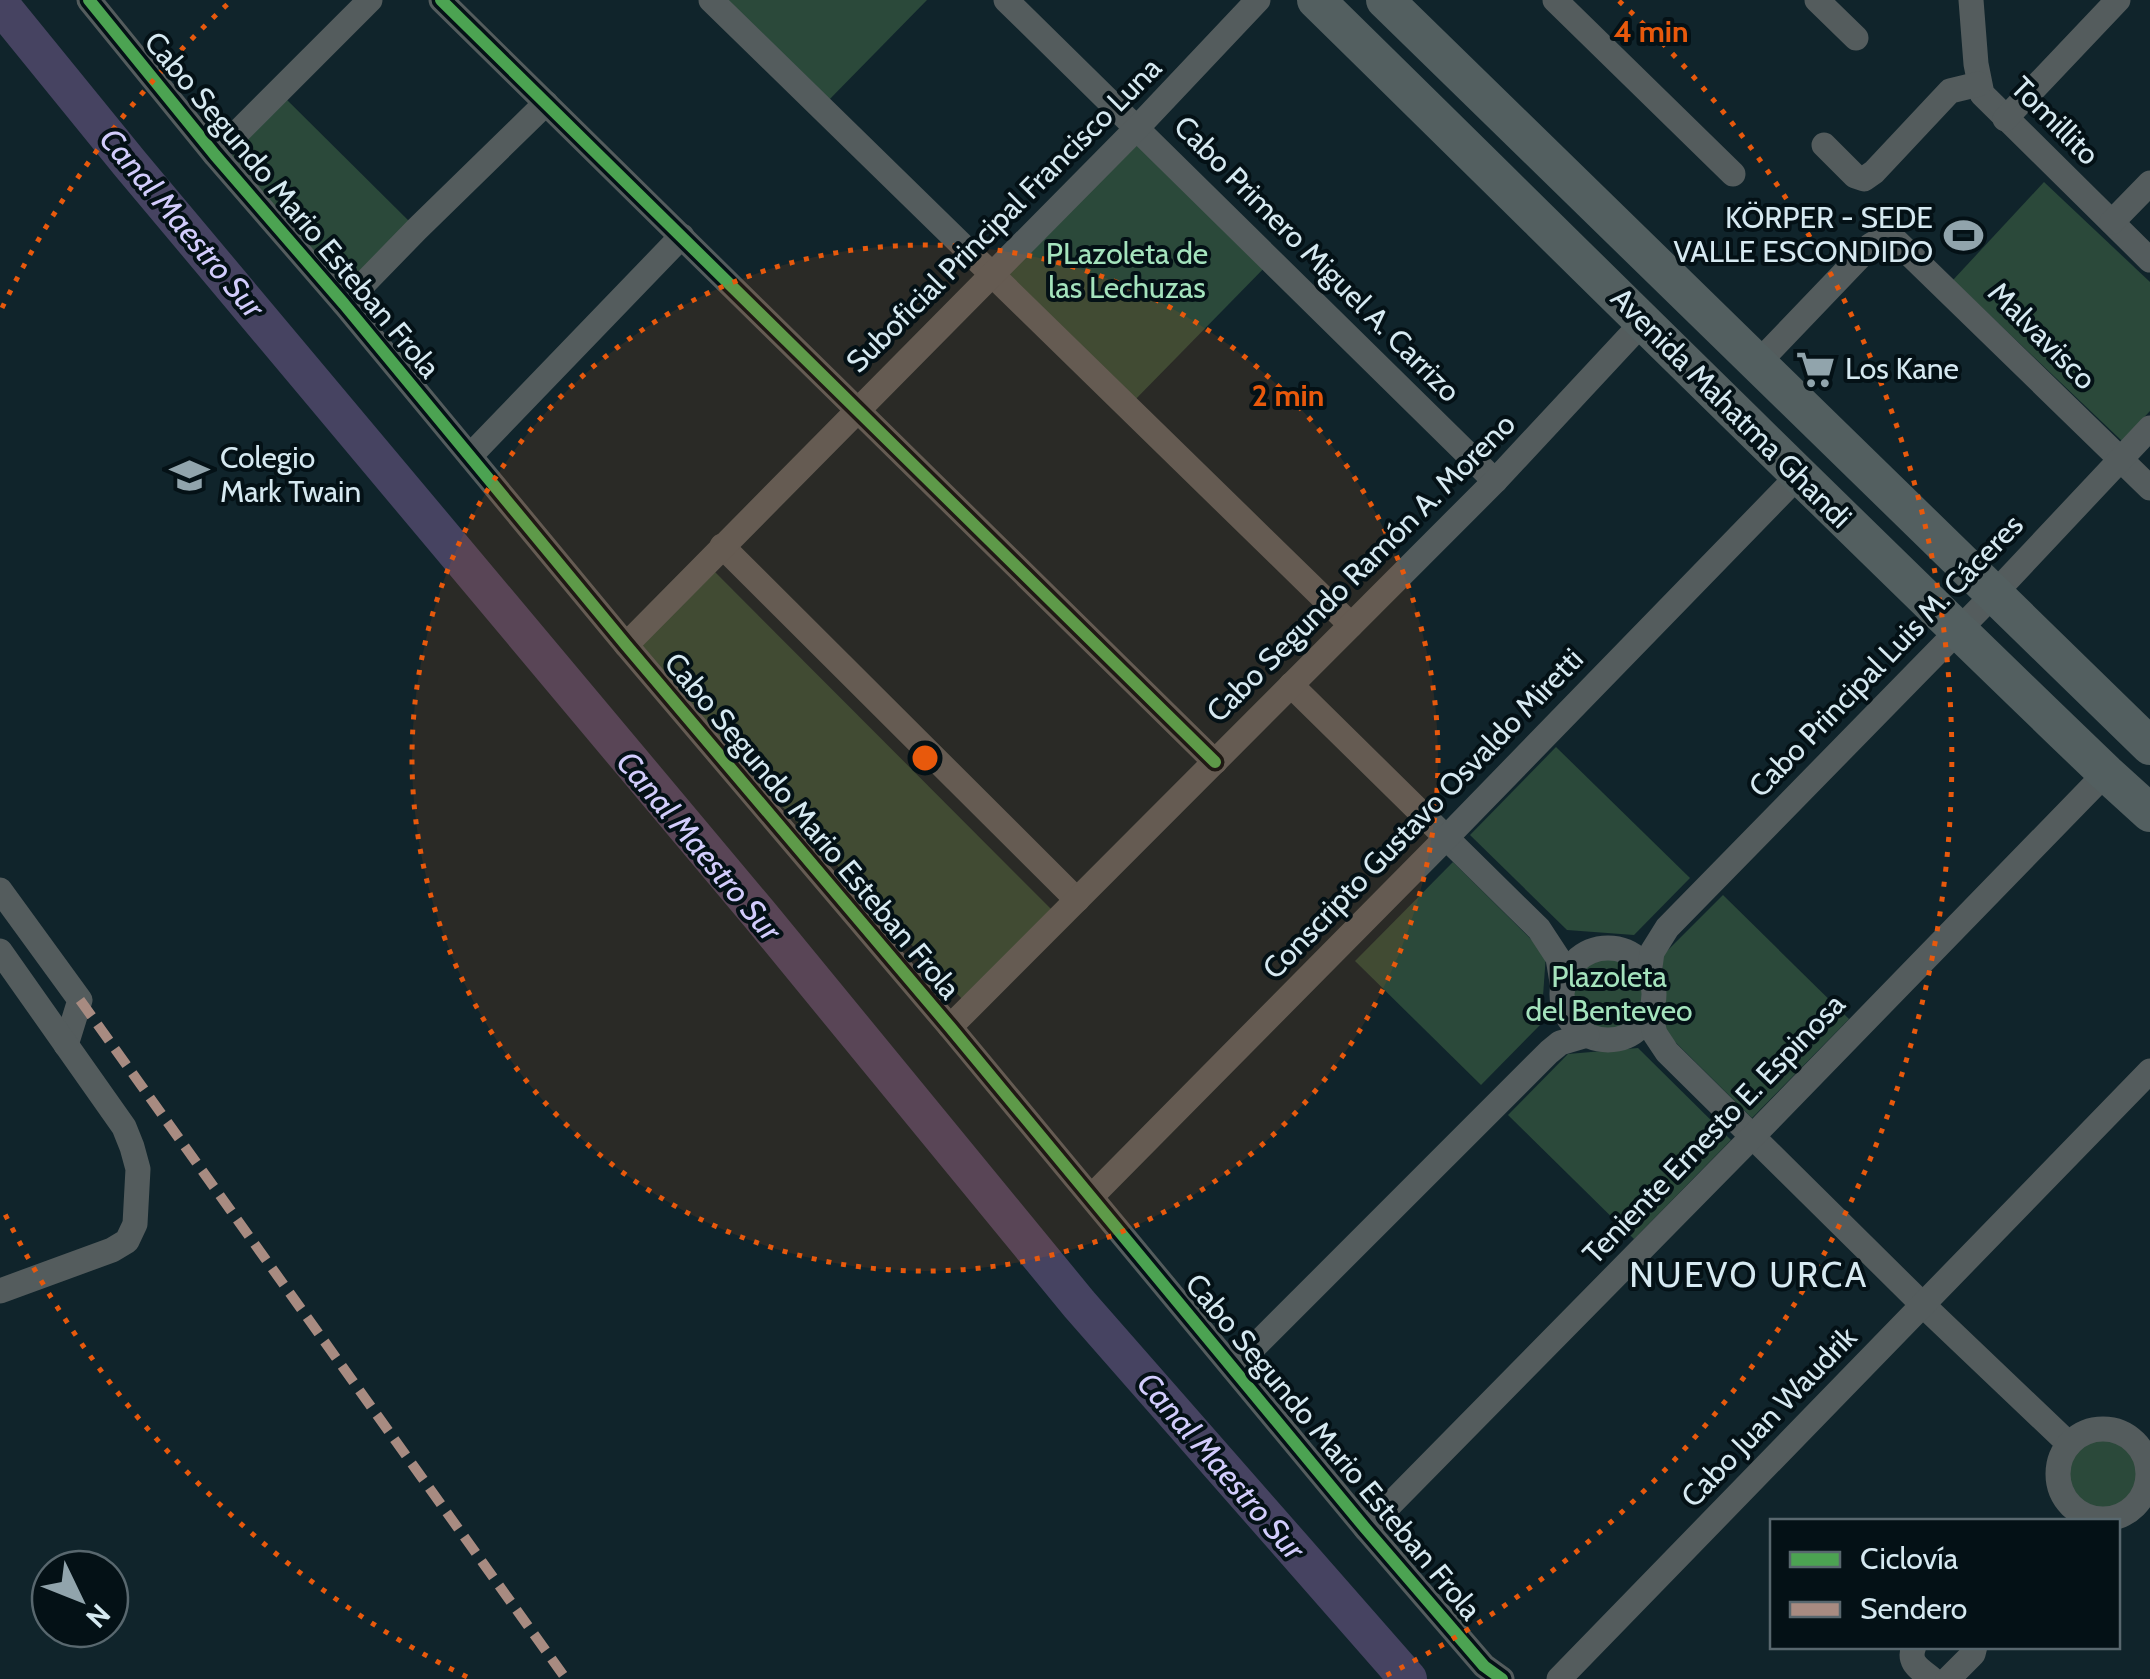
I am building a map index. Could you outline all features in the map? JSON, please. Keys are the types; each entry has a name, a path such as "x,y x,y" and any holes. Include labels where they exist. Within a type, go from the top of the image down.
{"main road":[{"name":"Avenida Mahatma Ghandi","path":"1316,0 1798,476 2150,813"},
{"name":"Avenida Mahatma Ghandi","path":"1385,0 2150,746"}],"street":[{"name":"Cabo Segundo Mario Esteban Frola","path":"88,0 1092,1196 1366,1529 1484,1666 1502,1679"},
{"path":"215,155 370,0"},
{"path":"442,0 1215,762"},
{"path":"711,0 1351,625"},
{"name":"Cabo Primero Miguel A. Carrizo","path":"1006,0 1494,481"},
{"name":"Suboficial Principal Francisco Luna","path":"626,645 1138,128 1258,0"},
{"path":"1555,0 1733,174"},
{"path":"1817,0 1856,38"},
{"name":"Tomillito","path":"1971,0 1982,94 2150,260"},
{"path":"2005,119 2118,0"},
{"path":"1824,145 1855,176 1864,179 1950,91 1979,84"},
{"path":"344,304 546,103"},
{"path":"2112,222 2150,183"},
{"path":"470,456 682,236"},
{"name":"Malvavisco","path":"1758,363 1872,244 1885,236 1893,238 2150,488"},
{"name":"Cabo Segundo Ramón A. Moreno","path":"950,1027 1494,481 1644,321"},
{"name":"Cabo Principal Luis M. Cáceres","path":"1650,975 1652,952 1667,928 1994,594 2150,428"},
{"name":"Conscripto Gustavo Osvaldo Miretti","path":"1092,1196 1798,476"},
{"path":"722,546 1076,900"},
{"path":"1291,685 1538,929 1558,958 1570,1020 1586,1035"},
{"name":"Teniente Ernesto E. Espinosa","path":"1366,1529 2106,773"},
{"path":"0,890 80,1000 66,1045"},
{"name":"Cabo Principal Luis M. Cáceres","path":"1609,950 1644,943 1667,928"},
{"path":"1538,929 1570,947 1609,950 1637,959 1650,975 1654,994 1650,1012 1639,1028 1622,1038"},
{"path":"1548,1052 1559,1029 1567,975 1585,955 1609,950"},
{"path":"0,951 124,1126 138,1169 135,1224 128,1242 0,1292"},
{"path":"1650,1012 1655,1034 1667,1052 2069,1444"},
{"path":"1233,1368 1560,1043 1586,1035 1608,1040 1622,1038 1652,1043 1667,1052"},
{"name":"Cabo Juan Waudrik","path":"1559,1679 2150,1072"},
{"path":"2094,1430 2143,1434 2148,1482 2142,1515 2097,1519 2066,1515 2058,1470 2069,1444 2094,1430"},
{"path":"1913,1649 1912,1661 1932,1679"},
{"path":"1948,1679 1975,1649"}],"green space":[{"path":"717,0 927,0 824,105"},
{"path":"278,91 417,229 344,304 215,155"},
{"name":"PLazoleta de las Lechuzas","path":"1138,127 1272,260 1129,406 991,273"},
{"path":"2044,182 2150,282 2150,411 2122,441 1953,280"},
{"path":"715,572 1051,909 962,999 636,650"},
{"path":"1556,747 1690,878 1634,935 1567,930 1470,835"},
{"path":"1453,862 1546,954 1541,1024 1481,1085 1355,961"},
{"path":"1723,895 1849,1019 1752,1118 1659,1026 1663,955"},
{"name":"Plazoleta del Benteveo","path":"1609,951 1634,958 1646,970 1653,995 1646,1020 1634,1032 1609,1039 1584,1032 1572,1020 1565,995 1572,970 1584,958"},
{"path":"1638,1048 1731,1140 1634,1239 1508,1115 1568,1054"},
{"path":"2103,1430 2128,1437 2141,1450 2147,1466 2147,1484 2141,1500 2120,1517 2086,1517 2071,1507 2061,1492 2061,1458 2071,1443 2086,1433"}],"waterway":[{"name":"Canal Maestro Sur","path":"0,4 1079,1304 1408,1679"}],"marked path":[{"path":"80,1000 566,1679"}],"cycle path":[{"path":"89,0 1366,1529 1484,1666 1502,1679"},
{"path":"441,0 1215,762"}],"place":[{"name":"KÖRPER - SEDE VALLE ESCONDIDO","path":"1963,235"},
{"name":"Los Kane","path":"1815,369"},
{"name":"Colegio Mark Twain","path":"190,475"}],"district":[{"name":"NUEVO URCA","path":"1749,1275"}]}
